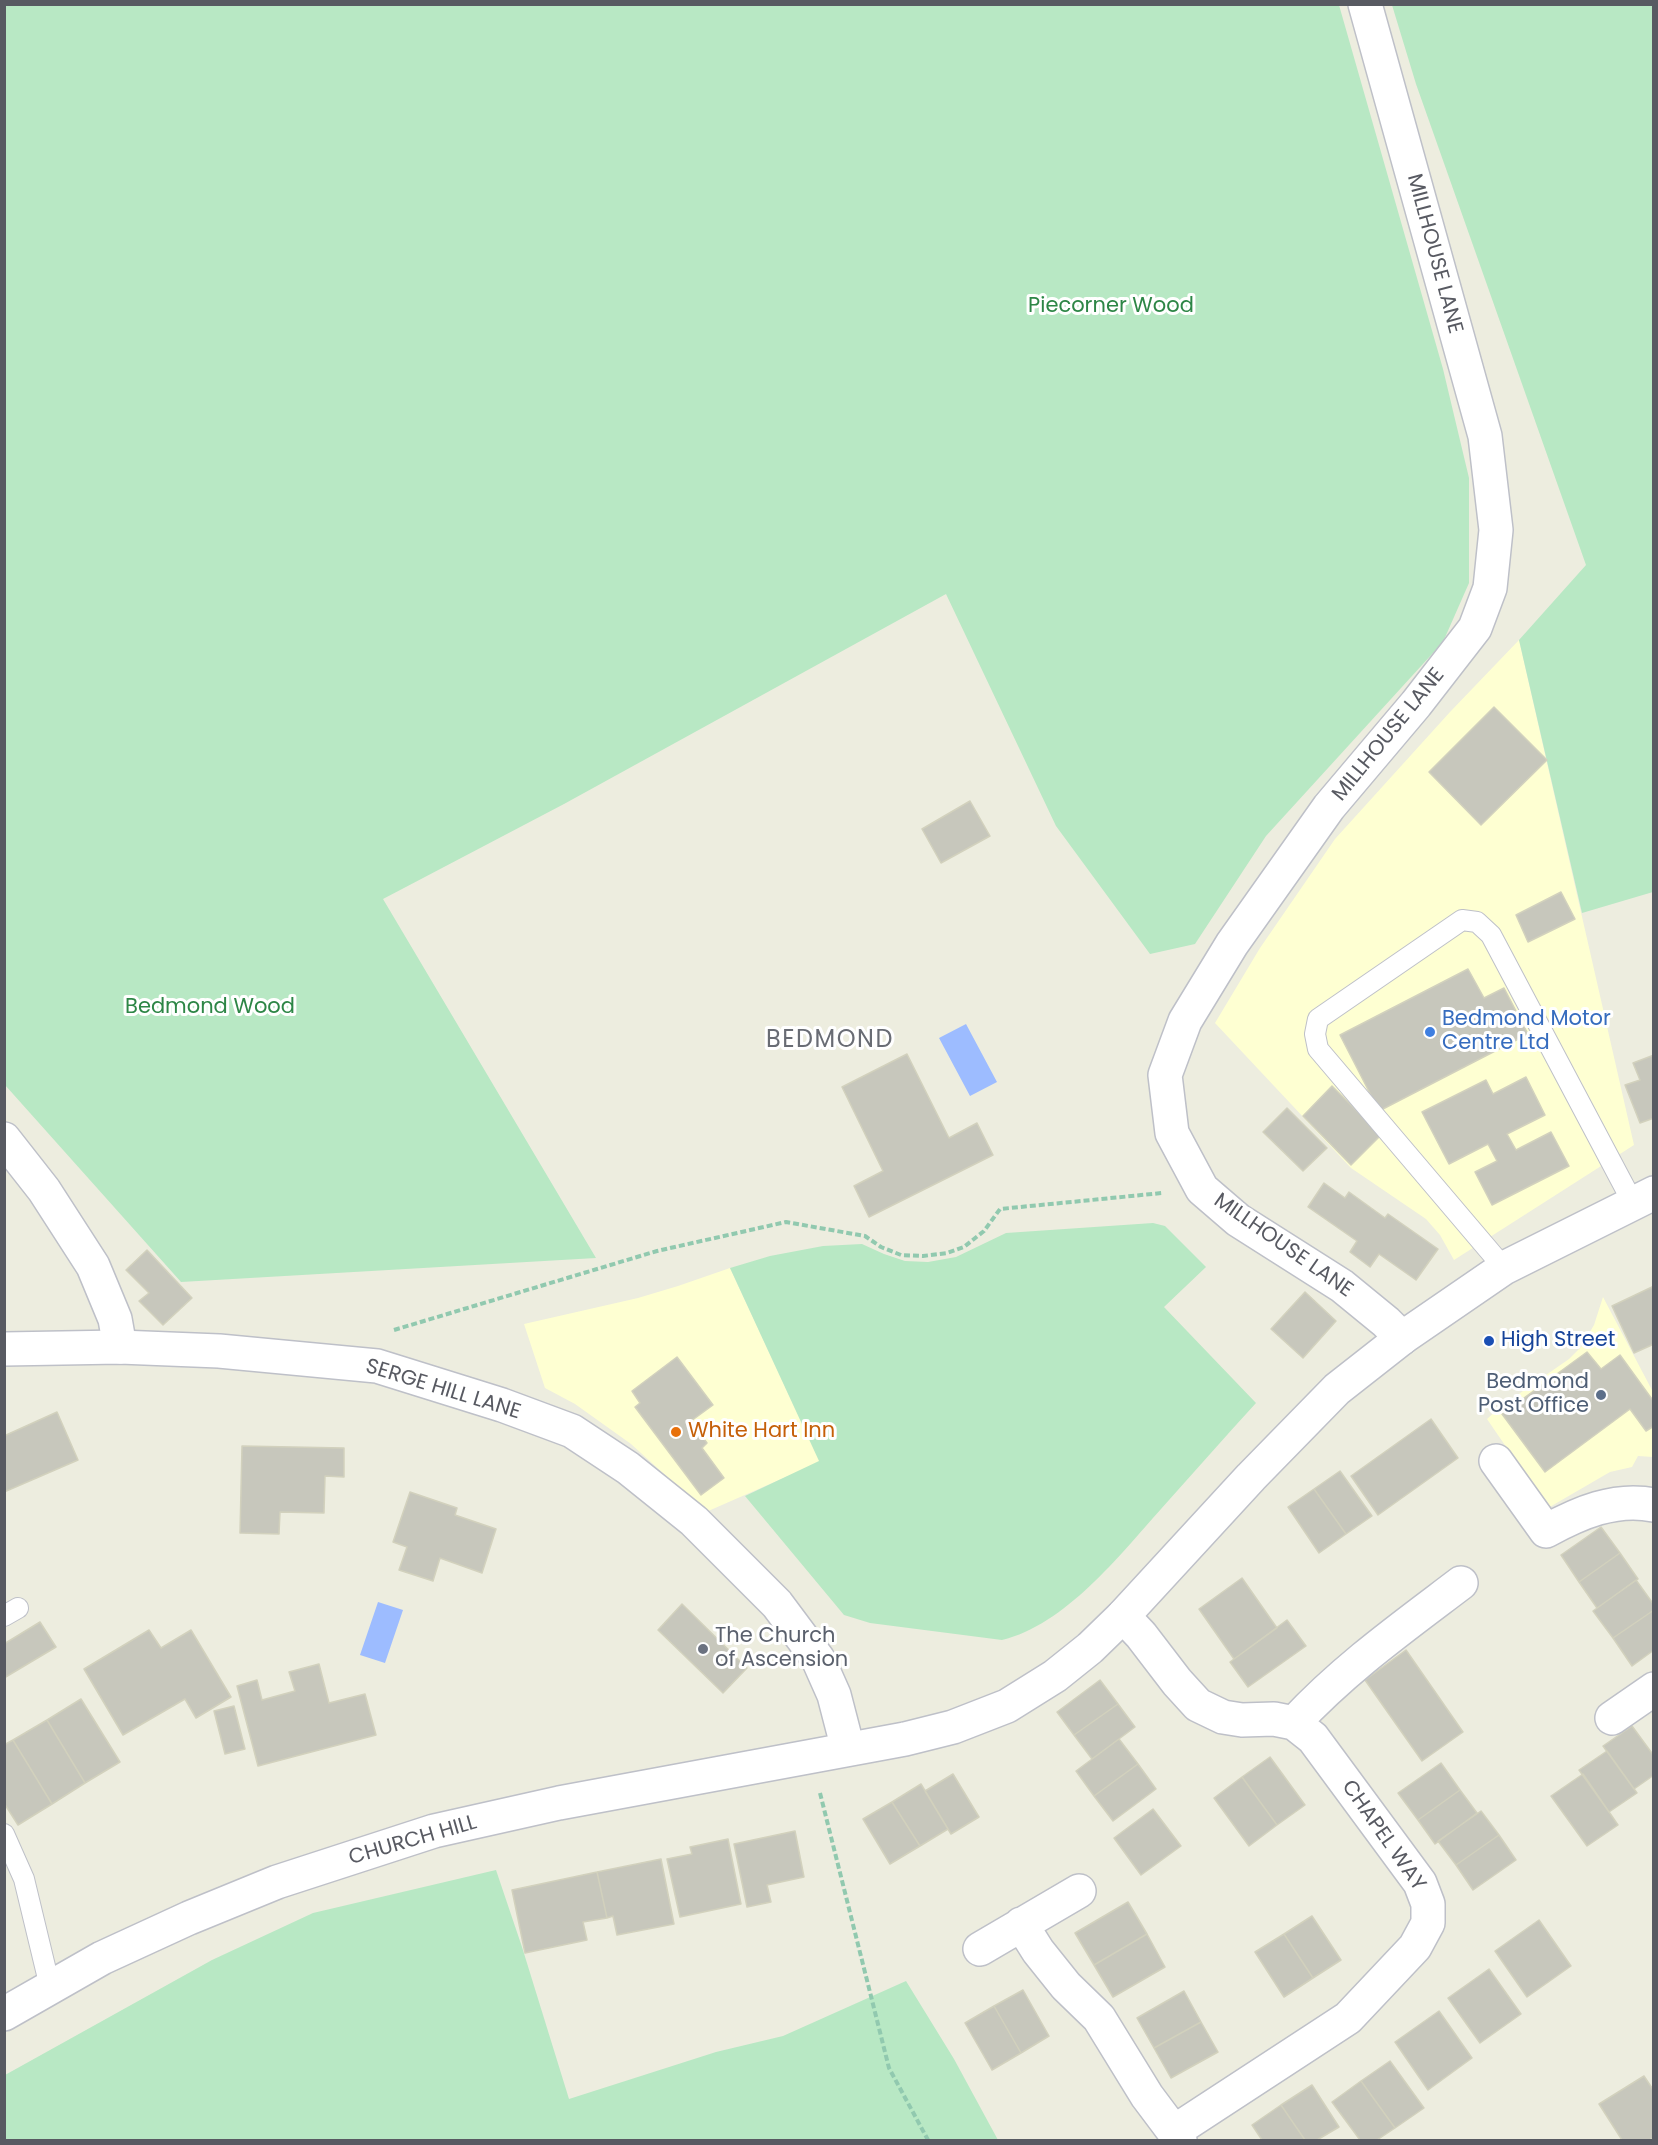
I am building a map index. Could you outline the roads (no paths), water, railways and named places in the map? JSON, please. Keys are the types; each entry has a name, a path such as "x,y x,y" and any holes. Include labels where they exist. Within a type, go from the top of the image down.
{"street":[{"name":"MILLHOUSE LANE","path":"1365,4 1485,436 1496,530 1490,588 1475,628 1416,704 1329,807 1232,944 1185,1021 1165,1075 1172,1132 1202,1188 1238,1220 1342,1286 1402,1338"},
{"path":"4,1139 44,1190 93,1266 115,1318 120,1347"},
{"path":"848,1749 953,1727 1007,1706 1064,1669 1123,1616 1251,1477 1337,1389 1402,1338 1504,1268 1643,1198"},
{"name":"SERGE HILL LANE","path":"4,1348 120,1347 219,1351 377,1366 502,1405 572,1431 628,1468 694,1521 777,1604 818,1659 834,1695 848,1749"},
{"path":"1496,1461 1546,1531 1578,1514 1611,1505 1653,1505"},
{"path":"1123,1616 1198,1705 1223,1717 1242,1720 1274,1719 1294,1723 1351,1668 1461,1582"},
{"path":"1612,1718 1653,1689"},
{"name":"CHAPEL WAY","path":"1022,1924 1045,1960 1066,1986 1099,2018 1147,2096 1178,2136 1348,2018 1415,1947 1428,1923 1428,1904 1419,1883 1313,1738 1294,1723"},
{"name":"CHURCH HILL","path":"4,2014 102,1958 244,1896 289,1878 434,1832 559,1803 848,1749"},
{"path":"980,1949 1080,1891"}],"lane":[{"path":"1504,1268 1318,1049 1316,1034 1318,1019 1462,920 1477,922 1491,935 1643,1198"},
{"path":"4,1834 24,1879 50,1988"}],"water":[{"path":"966,1024 997,1082 970,1096 939,1038"},
{"path":"378,1602 403,1610 385,1663 360,1655"}],"place":[{"name":"Bedmond Motor Centre Ltd","path":"1430,1032"},
{"name":"High Street","path":"1489,1341"},
{"name":"Bedmond Post Office","path":"1601,1395"},
{"name":"White Hart Inn","path":"676,1432"},
{"name":"The Church of Ascension","path":"703,1649"}],"district":[{"name":"BEDMOND","path":"830,1041"}],"park label":[{"name":"Piecorner Wood","path":"1111,307"},
{"name":"Bedmond Wood","path":"210,1008"}]}
